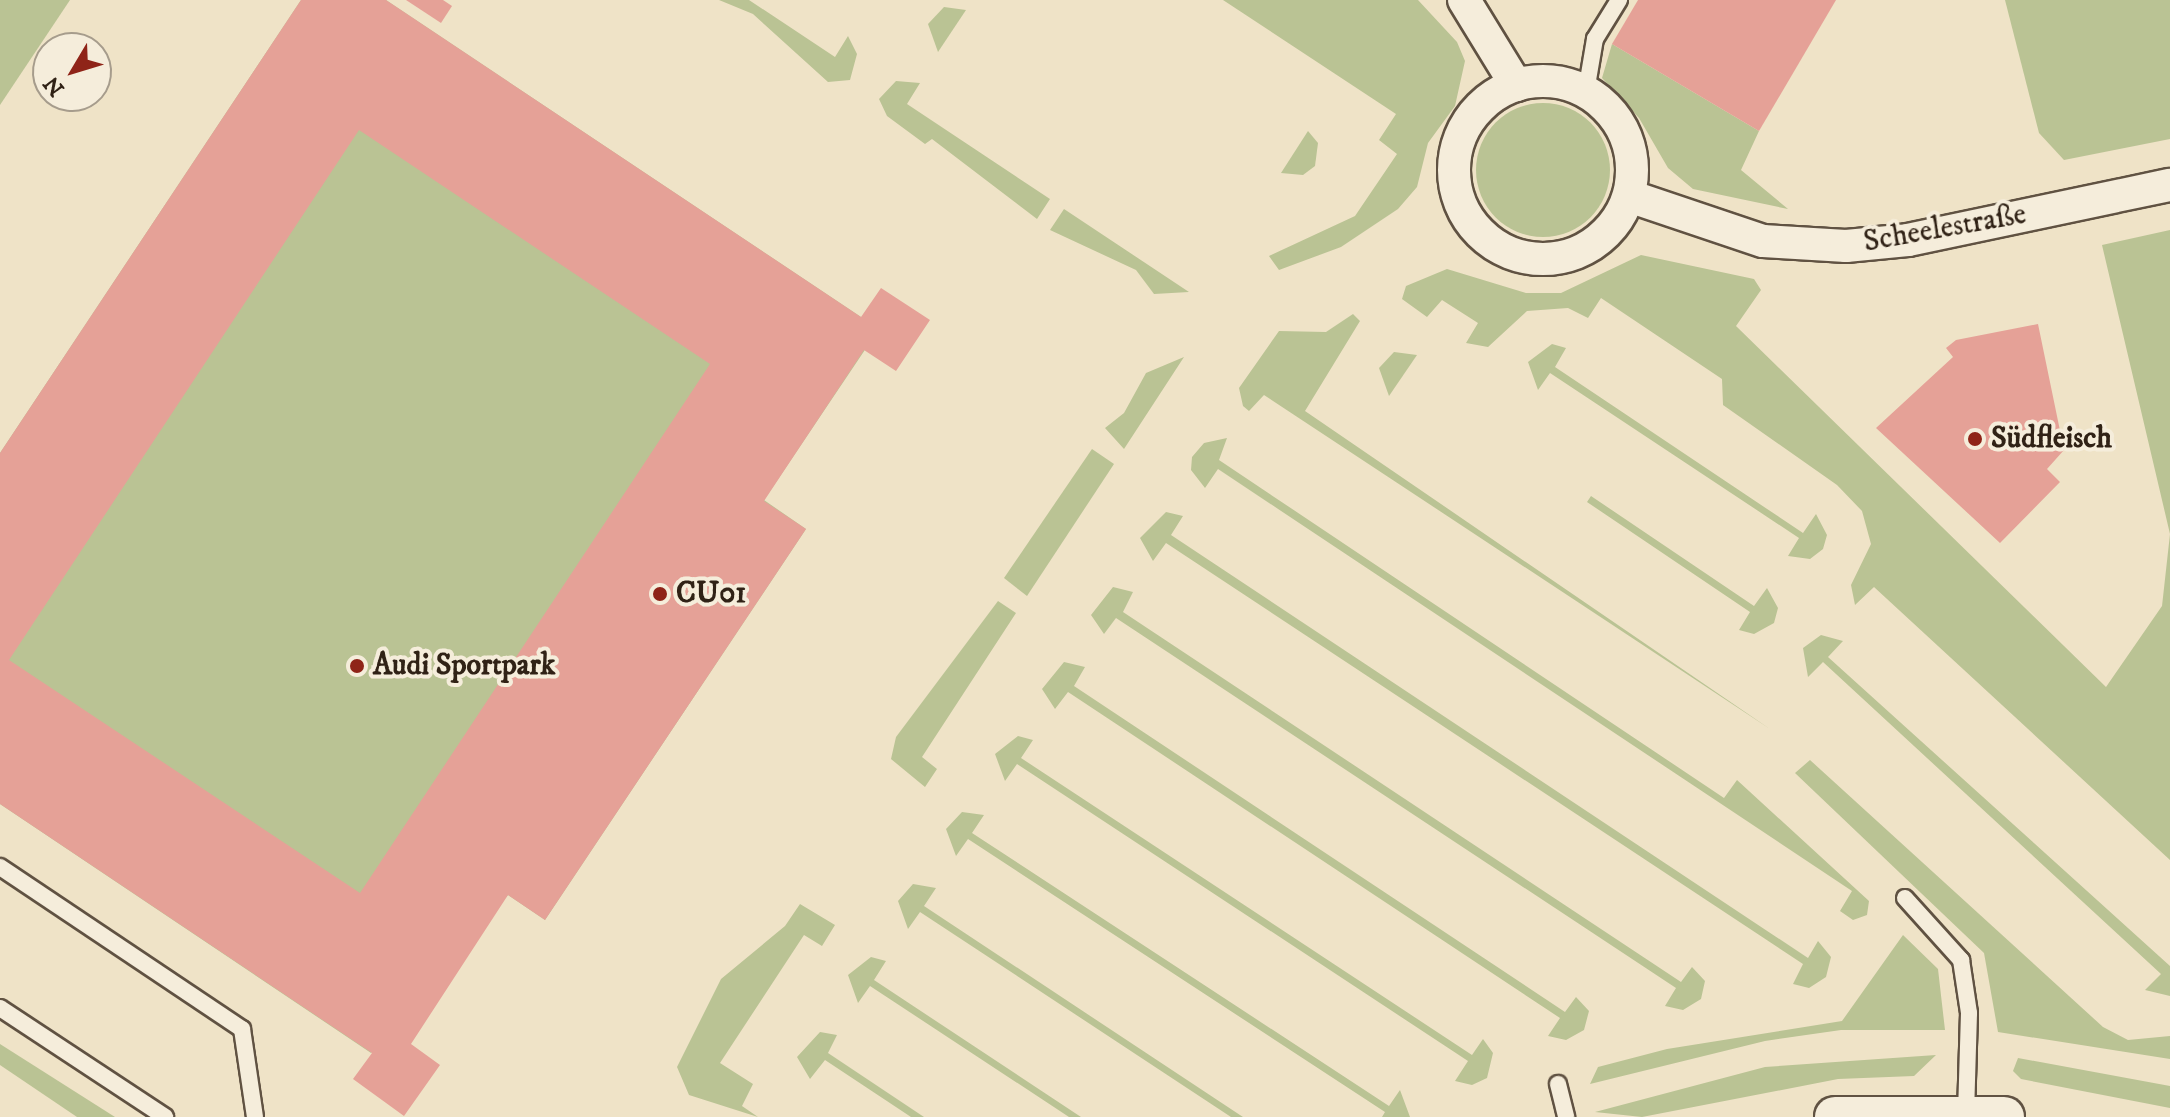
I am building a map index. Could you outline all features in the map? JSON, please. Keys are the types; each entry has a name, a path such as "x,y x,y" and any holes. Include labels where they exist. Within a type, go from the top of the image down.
{"street":[{"path":"1464,0 1516,85"},
{"path":"1539,81 1586,92 1625,137 1629,196 1615,223 1565,257 1505,252 1479,234 1453,179 1456,149 1468,121 1516,85 1539,81"},
{"name":"Scheelestraße","path":"1629,196 1763,241 1846,246 1908,240 2170,185"},
{"path":"1835,1117 1985,1115"}],"lane":[{"path":"1586,92 1595,39 1619,0"},
{"path":"0,867 242,1029 255,1117"},
{"path":"1905,898 1961,960 1985,1115"},
{"path":"0,1008 165,1117"},
{"path":"1558,1084 1566,1117"}],"green space":[{"path":"0,0 70,0 49,32 32,32 32,57 0,105"},
{"name":"Audi Sportpark","path":"301,0 386,0 879,329 764,500 806,529 545,920 508,895 371,1053 0,804 0,453"},
{"path":"719,0 749,0 835,57 848,36 857,54 850,80 828,82 753,14"},
{"path":"1223,0 1418,0 1457,42 1465,61 1455,106 1428,143 1417,187 1398,209 1341,247 1279,270 1269,256 1355,216 1397,154 1379,140 1396,114"},
{"path":"2005,0 2170,0 2170,139 2064,160 2039,133"},
{"path":"944,7 966,10 938,52 928,24"},
{"path":"1612,44 1759,131 1741,170 1788,209 1693,189 1668,168 1639,118 1602,78"},
{"path":"896,81 920,83 907,104 1050,199 1037,219 932,139 925,144 887,116 879,99"},
{"path":"1543,103 1569,108 1591,122 1605,144 1610,170 1605,196 1591,218 1569,232 1543,237 1517,232 1495,218 1481,196 1476,170 1481,144 1495,122 1517,108"},
{"path":"1308,131 1318,143 1315,166 1303,175 1281,173"},
{"path":"1064,209 1189,292 1154,294 1136,270 1050,230"},
{"path":"2170,230 2170,534 2102,245"},
{"path":"1641,255 1754,279 1761,290 1736,326 2106,687 2162,606 2170,534 2170,860 1874,587 1855,605 1851,585 1871,544 1862,511 1837,485 1723,405 1722,379 1601,298 1588,318 1568,308 1527,311 1488,347 1466,343 1478,323 1442,300 1427,317 1402,299 1406,286 1447,269 1526,293 1561,293"},
{"path":"1353,314 1360,321 1305,411 1770,729 1264,395 1249,411 1243,406 1239,388 1279,331 1326,332"},
{"path":"1552,344 1566,348 1555,367 1803,533 1816,514 1827,535 1823,549 1810,559 1788,556 1799,538 1550,373 1538,390 1528,362"},
{"path":"1394,352 1417,355 1389,396 1379,368"},
{"path":"1184,357 1124,449 1105,428 1124,413 1146,373"},
{"path":"1227,438 1219,460 1724,798 1737,780 1869,901 1867,915 1853,920 1840,911 1852,891 1218,469 1205,488 1191,470 1192,457 1204,443"},
{"path":"1092,449 1114,464 1027,596 1004,578"},
{"path":"1591,496 1754,606 1767,588 1778,608 1774,623 1754,634 1739,630 1750,612 1587,502"},
{"path":"1166,512 1183,516 1171,535 1808,958 1818,941 1831,957 1826,977 1809,988 1793,984 1803,964 1166,543 1153,561 1140,538"},
{"path":"1113,587 1133,592 1123,612 1681,982 1692,967 1705,981 1701,999 1683,1010 1665,1006 1676,988 1116,618 1104,634 1091,615"},
{"path":"998,601 1016,613 922,757 937,769 925,787 891,759 896,737"},
{"path":"1821,635 1843,641 1828,657 2170,966 2170,996 2145,990 2161,974 1823,662 1808,677 1803,648"},
{"path":"1064,662 1085,667 1074,686 1565,1012 1576,997 1589,1011 1584,1030 1566,1040 1548,1036 1560,1018 1068,692 1055,709 1042,689"},
{"path":"1018,736 1033,740 1021,758 1472,1055 1483,1039 1493,1053 1487,1078 1472,1085 1455,1081 1468,1061 1017,764 1005,781 995,754"},
{"path":"1810,760 2103,1027 2128,1040 2170,1036 2170,1059 1998,1032 1984,953 1795,773"},
{"path":"962,812 984,815 972,833 1389,1106 1400,1090 1410,1117 1382,1117 1385,1112 968,839 956,856 946,829"},
{"path":"913,884 936,888 924,906 1243,1117 1231,1117 920,912 908,929 898,901"},
{"path":"800,904 835,925 822,946 804,935 720,1063 753,1084 742,1106 758,1117 689,1095 677,1067 721,979 785,926"},
{"path":"1903,935 1938,969 1945,1030 1841,1030 1765,1041 1590,1084 1598,1067 1667,1049 1842,1021"},
{"path":"871,957 886,961 874,980 1081,1117 1069,1117 870,986 858,1003 848,975"},
{"path":"820,1032 837,1035 828,1053 924,1117 911,1117 825,1060 810,1079 797,1057"},
{"path":"0,1044 115,1117 77,1117 0,1065"},
{"path":"1936,1055 1914,1076 1838,1079 1642,1117 1595,1112 1765,1067"},
{"path":"2018,1058 2170,1086 2170,1108 2021,1079 2013,1071"}],"building":[{"name":"CU01","path":"301,0 386,0 861,317 881,288 930,320 896,371 864,350 764,501 806,529 545,920 508,895 411,1044 440,1065 404,1116 353,1079 372,1053 0,804 0,453","holes":["359,130 710,364 360,893 9,660"]},
{"path":"406,0 443,0 452,6 441,23"},
{"path":"1638,0 1836,0 1759,131 1612,44"},
{"name":"Südfleisch","path":"2038,324 2064,450 2047,469 2060,482 2000,543 1876,428 1953,357 1946,348 1956,340"}],"place":[{"name":"Südfleisch","path":"1975,439"},
{"name":"CU01","path":"660,594"},
{"name":"Audi Sportpark","path":"357,666"}]}
